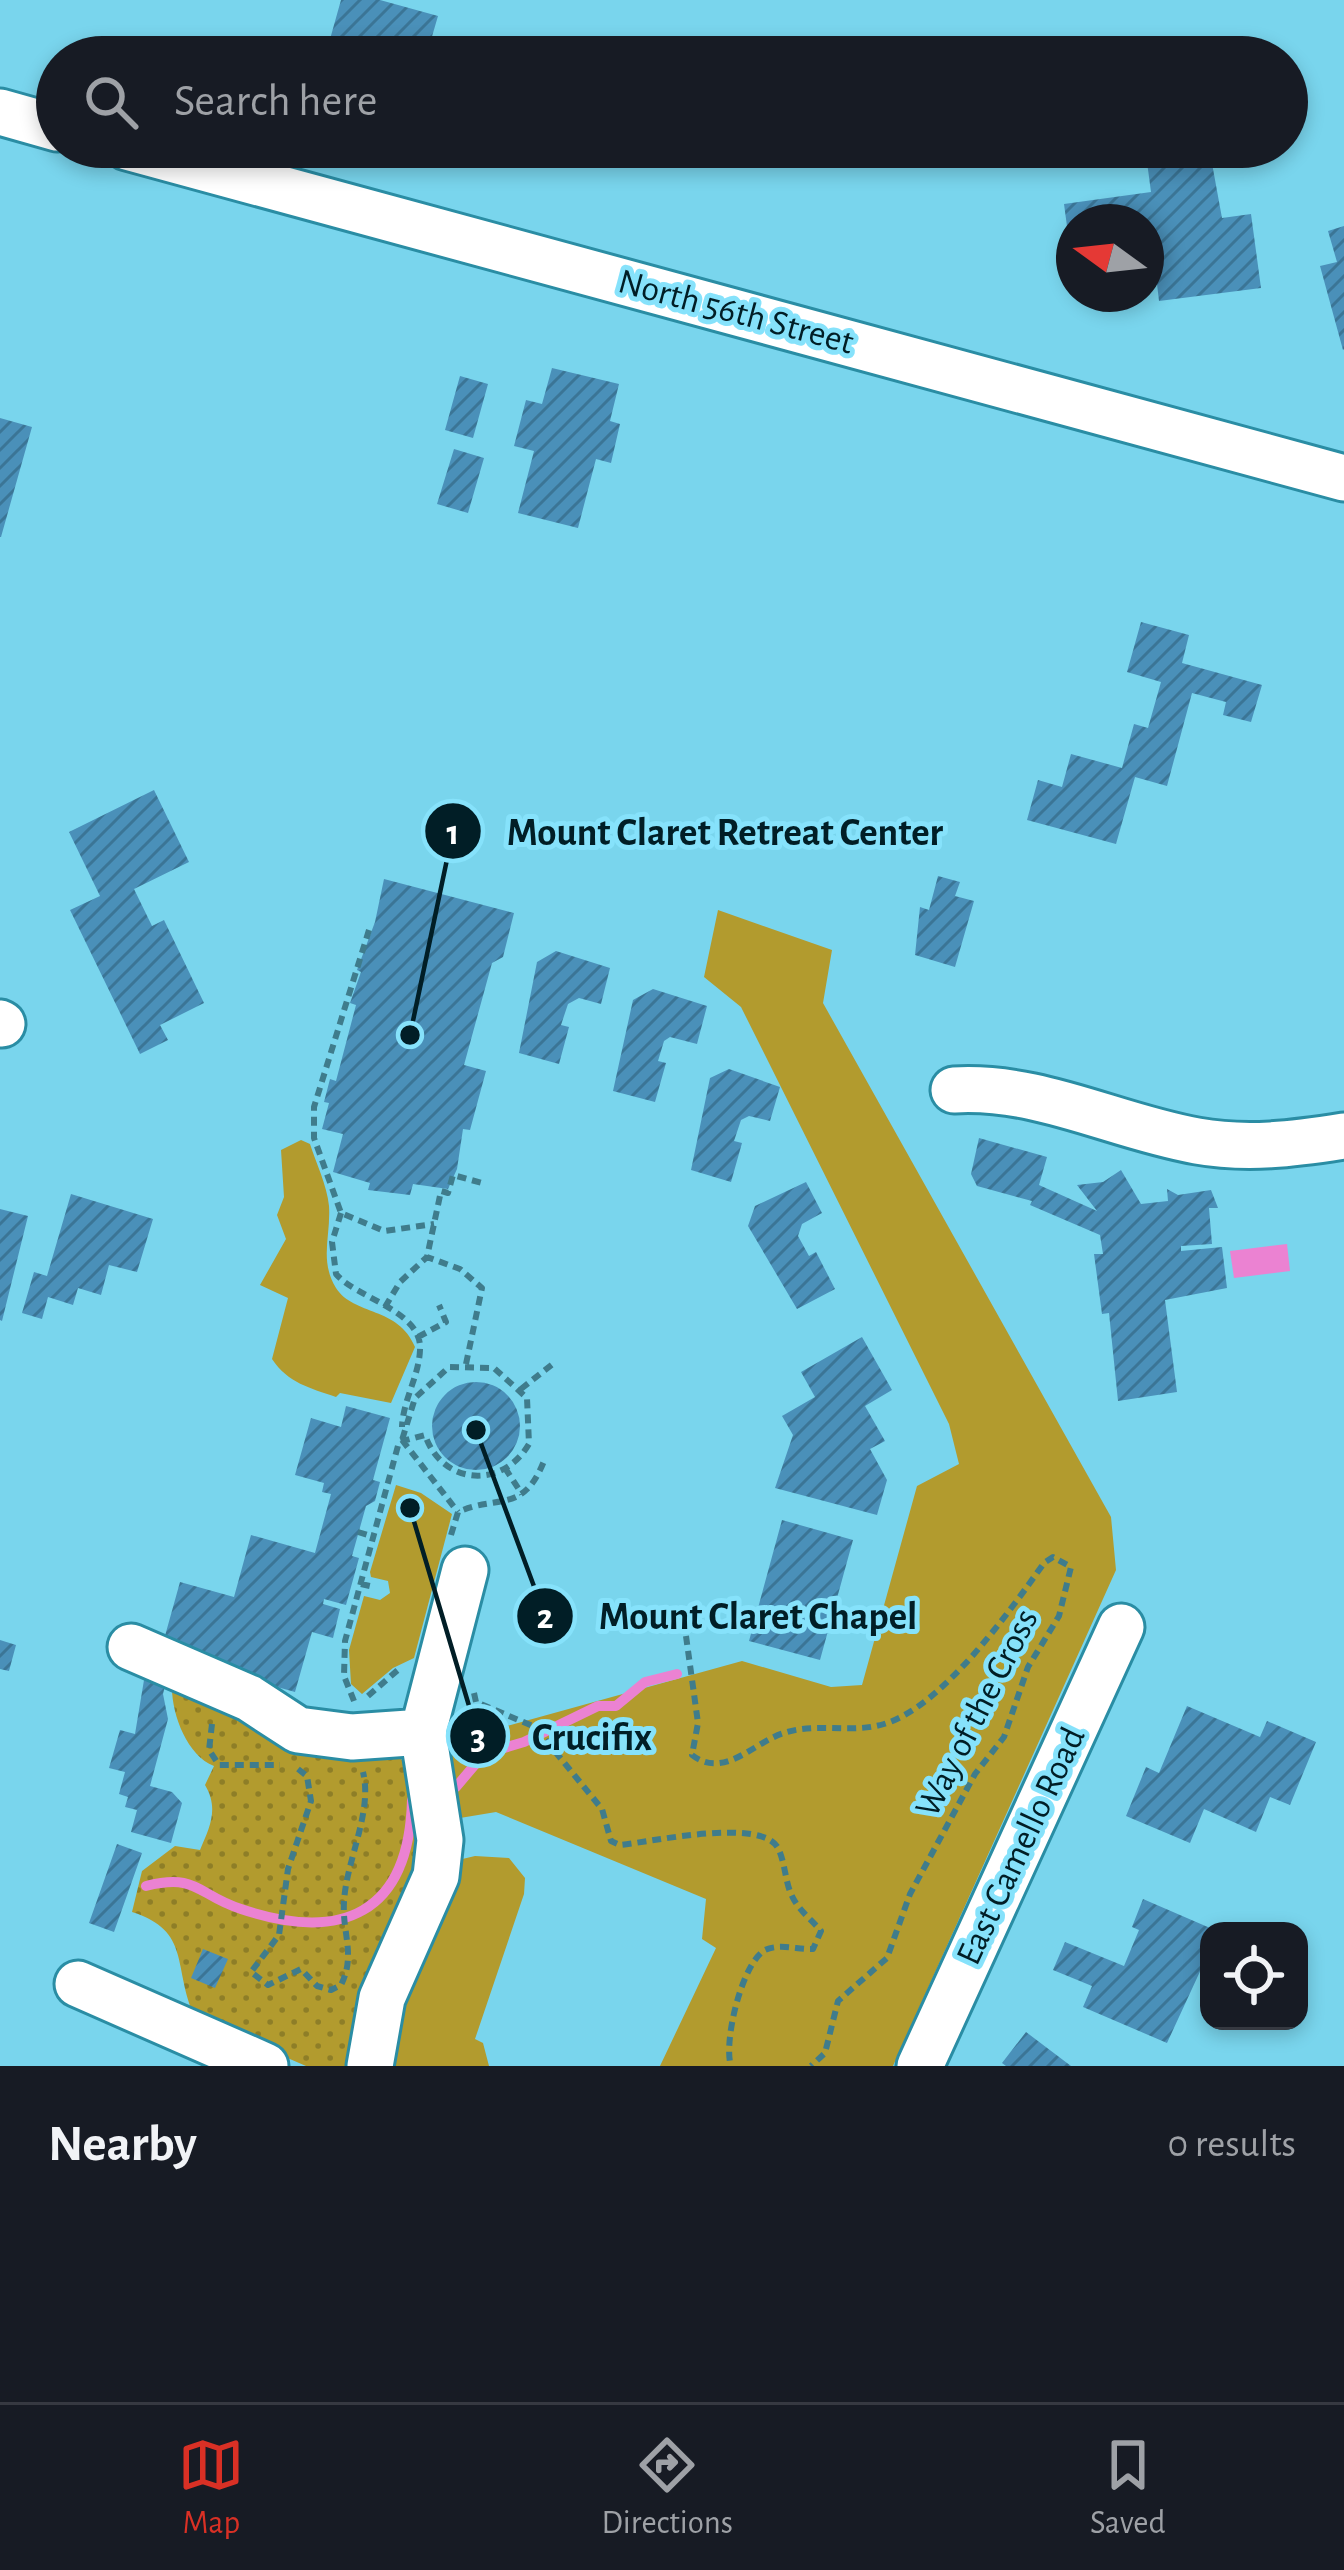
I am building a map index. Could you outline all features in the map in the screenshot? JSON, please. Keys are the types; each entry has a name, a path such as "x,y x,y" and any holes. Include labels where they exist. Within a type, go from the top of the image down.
{"street":[{"path":"0,112 36,122"},
{"name":"North 56th Street","path":"205,168 1344,478"},
{"path":"954,1090 991,1088 1047,1098 1196,1141 1273,1147 1344,1136"},
{"path":"370,2066 382,1998 426,1907 440,1856 423,1732 457,1556"},
{"name":"East Camello Road","path":"920,2066 1121,1627"},
{"path":"131,1647 227,1688 298,1730 352,1737 423,1732"},
{"path":"78,1984 265,2066"}],"path":[{"path":"369,930 311,1122 324,1174 341,1213 331,1252 336,1274 385,1307 418,1337 421,1351 403,1410 402,1440 458,1512 457,1556"},
{"path":"385,1307 400,1282 427,1257 441,1191 448,1193 453,1175 482,1183"},
{"path":"341,1213 384,1231 434,1224"},
{"path":"427,1257 460,1269 482,1288 466,1364"},
{"path":"418,1337 446,1322 448,1315 439,1305"},
{"path":"520,1389 554,1363"},
{"path":"402,1440 424,1435 438,1461 464,1475 486,1477 505,1468 529,1444 530,1413 520,1389 494,1368 466,1364 437,1372 423,1386 402,1440 342,1662 357,1705 407,1665"},
{"path":"458,1512 522,1494 544,1461"},
{"path":"505,1468 522,1494"},
{"path":"358,1532 374,1537"},
{"name":"Way of the Cross","path":"686,1636 698,1723 692,1755 711,1764 732,1761 786,1731 889,1723 971,1660 1043,1563 1053,1557 1071,1567 1059,1616 1028,1667 1004,1737 958,1803 897,1922 887,1958 838,2001 825,2054 811,2066"},
{"path":"361,1584 374,1588"},
{"path":"472,1683 476,1702 535,1726 602,1809 611,1841 751,1834 764,1835 779,1850 793,1899 821,1931 820,1941 813,1948 774,1947 753,1961 727,2038 731,2066"},
{"path":"227,1688 209,1738 213,1759 232,1769 296,1768 307,1776 312,1790 288,1869 274,1946 254,1966 254,1978 268,1985 301,1969 317,1986 331,1990 347,1973 344,1914 365,1780 352,1737"}],"shaded area":[{"path":"718,910 832,950 823,1003 1111,1517 1116,1570 893,2066 660,2066 716,1948 702,1939 706,1899 496,1812 448,1820 448,1754 456,1740 742,1661 831,1687 862,1685 917,1486 959,1464 949,1424 741,1007 704,977"},
{"path":"301,1140 310,1144 326,1190 327,1258 336,1288 354,1303 398,1324 415,1347 391,1403 317,1391 292,1379 272,1359 288,1298 260,1285 286,1239 277,1215 284,1197 281,1150"},
{"path":"1287,1244 1290,1271 1234,1278 1230,1251"},
{"path":"396,1485 421,1493 452,1514 414,1658 393,1668 362,1694 351,1684 349,1650 364,1596 380,1600 390,1593 388,1581 371,1577 370,1572"},
{"path":"172,1685 400,1758 414,1772 426,1855 354,2066 306,2066 195,2018 172,1940 164,1929 132,1912 142,1871 175,1846 200,1850 212,1817 205,1785 214,1766 196,1753 182,1732"},
{"path":"475,1856 509,1858 525,1878 524,1894 475,2039 483,2043 489,2066 393,2066 391,2033 454,1861"}],"building":[{"path":"341,0 380,0 438,16 432,36 331,36"},
{"path":"1148,168 1213,168 1222,218 1251,214 1261,288 1164,300 1164,204 1064,204 1151,192"},
{"path":"1344,226 1343,350 1320,266 1337,262 1328,231"},
{"path":"552,368 619,384 610,421 620,424 611,463 596,459 578,528 518,513 534,451 514,446 526,400 542,404"},
{"path":"460,376 488,384 473,438 445,430"},
{"path":"0,418 32,427 1,537 0,537"},
{"path":"454,449 484,458 468,513 437,504"},
{"path":"1141,622 1189,635 1182,663 1262,685 1251,722 1223,715 1226,702 1192,693 1167,786 1135,777 1116,844 1027,820 1038,780 1062,787 1071,754 1122,768 1134,724 1148,728 1161,682 1127,672"},
{"path":"154,790 189,862 134,889 152,926 164,920 204,1003 160,1025 168,1040 140,1054 70,910 100,896 69,832"},
{"path":"938,876 960,882 955,896 974,901 955,967 915,955 920,907 929,910"},
{"path":"384,879 514,913 503,957 492,963 464,1065 486,1071 470,1130 463,1129 457,1169 448,1189 413,1184 410,1195 368,1190 370,1183 333,1172 343,1134 322,1129 329,1103 324,1102 330,1079 336,1081 356,1005 350,1003 361,972 357,970 375,922"},
{"path":"556,951 610,968 601,1004 579,998 568,1004 561,1025 569,1027 559,1064 519,1053 537,962"},
{"path":"653,989 707,1006 697,1044 670,1037 664,1041 658,1061 666,1063 655,1102 613,1091 633,1000"},
{"path":"729,1069 780,1087 770,1121 749,1116 741,1120 734,1141 742,1143 731,1182 691,1170 710,1078"},
{"path":"979,1138 1047,1157 1039,1185 1097,1211 1077,1185 1103,1182 1121,1170 1141,1204 1168,1201 1167,1189 1178,1195 1211,1190 1218,1208 1209,1208 1212,1244 1181,1246 1181,1251 1222,1247 1227,1288 1165,1300 1177,1392 1118,1401 1109,1313 1102,1314 1094,1254 1103,1254 1100,1235 1030,1205 1032,1201 977,1186 971,1174"},
{"path":"806,1182 822,1213 802,1224 798,1236 809,1256 816,1252 835,1289 797,1309 748,1226 755,1206"},
{"path":"71,1194 153,1219 137,1272 109,1265 101,1295 78,1288 73,1305 48,1297 42,1319 22,1313 34,1272 47,1276"},
{"path":"0,1209 28,1216 2,1321 0,1320"},
{"path":"862,1337 892,1390 865,1406 885,1441 870,1449 887,1480 877,1515 775,1488 793,1435 782,1416 815,1397 801,1372"},
{"path":"476,1382 493,1385 507,1395 517,1409 517,1443 507,1457 493,1467 476,1470 459,1467 445,1457 435,1443 432,1426 435,1409 445,1395 459,1385"},
{"path":"346,1406 390,1418 373,1480 380,1482 375,1501 366,1506 352,1556 359,1558 346,1605 324,1599 323,1604 340,1609 333,1638 312,1632 295,1692 213,1669 163,1643 180,1582 234,1597 251,1535 315,1553 331,1494 322,1492 324,1483 295,1475 311,1418 341,1427"},
{"path":"782,1520 853,1540 820,1660 749,1641"},
{"path":"0,1640 16,1645 9,1671 0,1669"},
{"path":"146,1668 168,1674 163,1694 168,1719 150,1786 172,1792 182,1803 171,1843 131,1832 137,1810 125,1807 128,1797 119,1794 125,1772 109,1768 120,1730 135,1734"},
{"path":"1187,1706 1260,1737 1267,1721 1316,1742 1290,1805 1270,1797 1256,1832 1204,1809 1190,1843 1126,1816 1146,1767 1159,1773"},
{"path":"117,1844 142,1853 114,1932 89,1923"},
{"path":"1143,1899 1200,1924 1200,1972 1167,2043 1083,2007 1092,1986 1053,1970 1065,1942 1124,1966 1139,1930 1132,1927"},
{"path":"203,1949 228,1959 215,1988 191,1978"},
{"path":"1026,2032 1071,2066 1002,2063"}],"waterway":[{"path":"456,1787 484,1754 524,1742 598,1706 616,1706 645,1682 677,1674"},
{"path":"146,1886 187,1884 241,1909 277,1919 339,1920 363,1910 383,1894 398,1870 408,1839 412,1800"}],"place":[{"name":"Mount Claret Retreat Center","path":"410,1035"},
{"name":"Mount Claret Chapel","path":"476,1430"},
{"name":"Crucifix","path":"410,1508"}]}
